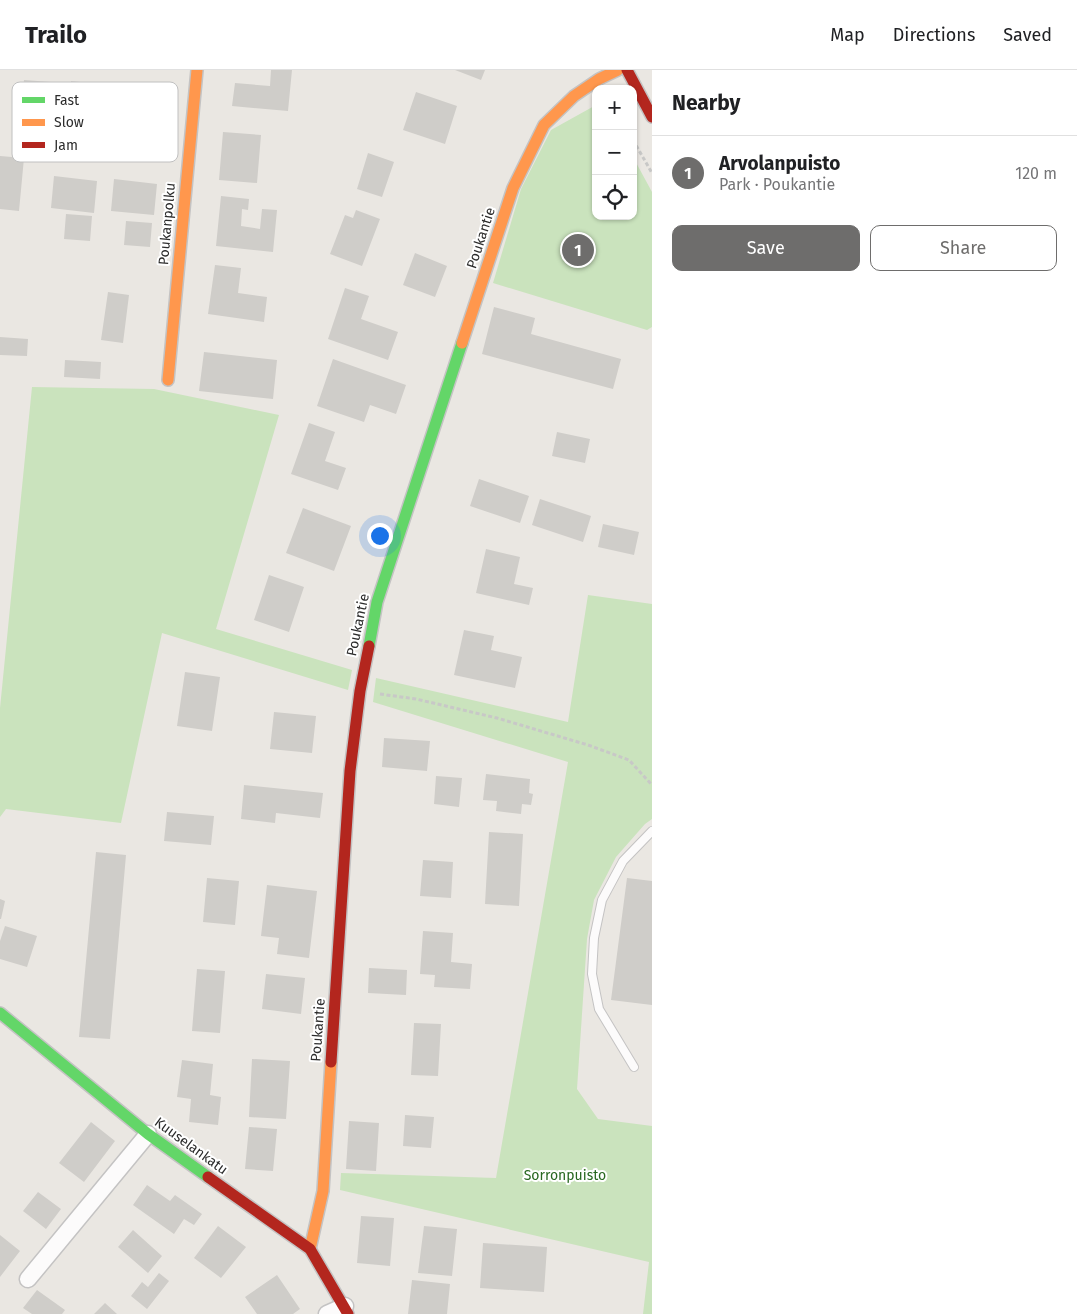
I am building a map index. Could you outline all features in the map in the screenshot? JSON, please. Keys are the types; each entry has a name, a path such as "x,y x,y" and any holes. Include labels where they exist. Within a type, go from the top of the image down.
{"street":[{"name":"Poukanpolku","path":"168,380 197,70"},
{"name":"Poukantie","path":"310,1249 323,1191 350,771 360,691 377,602 513,188 544,125 574,96 598,79 618,70"},
{"path":"627,70 652,117"},
{"name":"Kuuselankatu","path":"0,1014 148,1134 310,1249 346,1310"},
{"path":"28,1279 148,1134"},
{"path":"326,1314 346,1310"}],"lane":[{"path":"634,1067 599,1009 592,974 594,938 602,900 623,862 652,832"}],"path":[{"path":"637,147 652,173"},
{"path":"360,691 425,701 497,718 588,745 629,760 652,785"}],"green space":[{"path":"592,107 592,220 637,220 637,164 652,192 652,327 647,330 493,283 521,189 551,130"},
{"path":"32,387 154,389 279,415 216,629 352,670 348,690 162,633 121,823 6,809 0,817 0,708"},
{"name":"Sorronpuisto","path":"588,595 652,604 652,819 645,824 616,857 594,900 587,939 577,1089 598,1119 652,1126 652,1314 643,1314 649,1262 340,1190 341,1173 496,1178 568,762 373,702 376,678 568,722"}],"building":[{"path":"271,70 292,70 288,111 232,106 235,83 270,86"},
{"path":"455,70 485,70 481,80"},
{"path":"24,80 51,82 24,82"},
{"path":"416,92 457,106 445,144 403,130"},
{"path":"223,132 261,135 257,183 219,180"},
{"path":"368,153 394,162 382,197 357,189"},
{"path":"0,156 12,157 12,162 24,162 19,211 0,209"},
{"path":"54,176 97,181 94,213 51,208"},
{"path":"114,179 157,184 154,215 111,211"},
{"path":"221,196 249,199 248,210 242,209 241,226 260,229 262,209 277,210 273,252 216,246"},
{"path":"356,210 380,219 362,266 330,254 345,215 353,218"},
{"path":"66,214 92,216 90,241 64,239"},
{"path":"126,221 152,223 150,247 124,245"},
{"path":"415,253 447,266 435,297 403,285"},
{"path":"215,265 241,268 238,293 267,297 264,322 208,314"},
{"path":"345,288 369,296 361,319 398,332 388,360 328,339"},
{"path":"108,292 129,295 123,343 101,340"},
{"path":"494,307 535,318 531,334 621,359 613,389 482,354"},
{"path":"0,337 28,339 27,356 0,355"},
{"path":"204,352 277,360 273,399 199,391"},
{"path":"333,359 406,385 396,414 370,405 364,422 317,406"},
{"path":"65,360 101,362 100,379 64,377"},
{"path":"309,423 335,432 325,461 346,468 338,490 291,474"},
{"path":"557,432 590,439 585,463 552,456"},
{"path":"479,479 529,496 520,523 470,506"},
{"path":"540,499 591,516 583,542 532,525"},
{"path":"303,508 351,526 334,571 286,553"},
{"path":"603,524 639,532 634,555 598,547"},
{"path":"486,549 520,557 514,584 533,588 529,605 476,593"},
{"path":"269,575 304,587 289,632 254,620"},
{"path":"464,630 494,636 491,650 522,657 515,688 454,675"},
{"path":"185,672 220,677 212,731 177,726"},
{"path":"274,712 316,716 312,753 270,749"},
{"path":"384,738 430,741 427,771 382,767"},
{"path":"486,774 530,779 529,793 533,794 531,805 522,804 521,814 496,811 497,801 483,800"},
{"path":"436,776 462,778 459,807 434,804"},
{"path":"244,785 323,793 320,818 276,813 275,823 241,819"},
{"path":"167,812 214,816 211,845 164,841"},
{"path":"489,832 523,834 519,906 485,904"},
{"path":"96,852 126,855 110,1039 79,1037"},
{"path":"423,860 453,862 451,898 420,896"},
{"path":"207,878 239,881 235,925 203,922"},
{"path":"627,878 652,881 652,1005 611,1000"},
{"path":"267,885 317,891 309,958 277,954 279,938 261,936"},
{"path":"0,899 5,901 1,919 0,919"},
{"path":"5,926 37,936 27,967 0,959 0,941"},
{"path":"423,931 453,933 451,962 472,964 470,989 434,987 435,975 420,974"},
{"path":"369,968 407,970 406,995 368,993"},
{"path":"197,969 225,971 220,1033 192,1031"},
{"path":"266,974 305,978 301,1014 262,1009"},
{"path":"414,1023 441,1024 438,1076 411,1075"},
{"path":"252,1059 290,1061 286,1119 249,1117"},
{"path":"182,1060 213,1064 210,1095 221,1097 218,1125 189,1122 191,1099 177,1097"},
{"path":"405,1115 434,1117 431,1148 403,1146"},
{"path":"349,1121 379,1123 376,1171 346,1169"},
{"path":"91,1122 115,1141 84,1182 59,1163"},
{"path":"249,1127 277,1129 273,1171 245,1169"},
{"path":"147,1185 170,1201 175,1195 202,1214 194,1225 184,1219 174,1234 133,1205"},
{"path":"38,1192 61,1209 46,1229 23,1211"},
{"path":"361,1216 394,1218 390,1266 357,1263"},
{"path":"218,1226 246,1247 221,1278 194,1258"},
{"path":"424,1226 457,1229 452,1276 418,1273"},
{"path":"133,1230 162,1256 148,1273 118,1247"},
{"path":"0,1235 20,1251 0,1277"},
{"path":"483,1243 547,1247 544,1292 480,1288"},
{"path":"159,1273 169,1281 147,1309 131,1296 142,1282 148,1287"},
{"path":"277,1275 300,1309 293,1314 257,1314 245,1297"},
{"path":"412,1280 450,1284 447,1314 408,1314"},
{"path":"37,1290 65,1310 62,1314 32,1314 23,1308"},
{"path":"105,1303 117,1314 94,1314"}],"traffic: fast":[{"path":"369,646 377,602 462,343"},
{"path":"0,1013 148,1134 208,1177"}],"traffic: slow":[{"path":"168,380 197,70"},
{"path":"462,343 513,188 544,125 574,96 599,79 618,70"},
{"path":"310,1249 323,1191 331,1062"}],"traffic: jam":[{"path":"627,70 652,117"},
{"path":"331,1062 350,771 360,691 369,646"},
{"path":"208,1177 310,1249 348,1314"}],"place":[{"name":"Arvolanpuisto","path":"578,250"}]}
